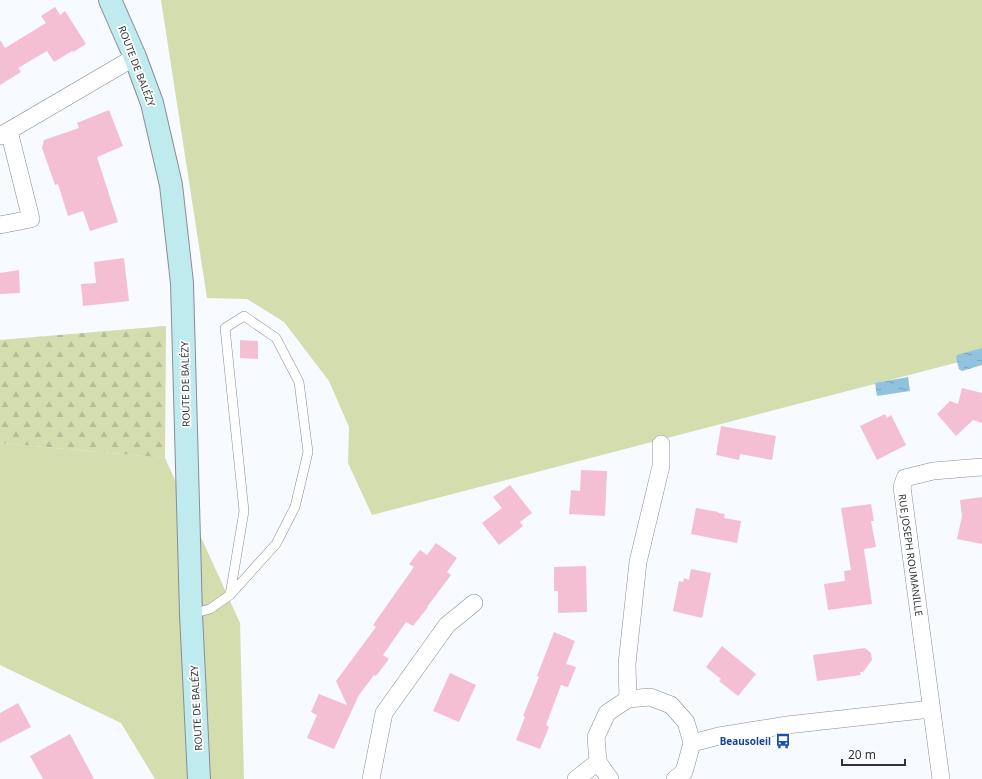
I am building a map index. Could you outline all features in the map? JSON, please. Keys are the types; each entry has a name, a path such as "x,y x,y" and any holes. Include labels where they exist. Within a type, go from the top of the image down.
{"main road":[{"name":"ROUTE DE BALÉZY","path":"110,0 135,57 152,103 171,185 182,283 191,614 199,779"}],"street":[{"path":"0,225 31,219 4,133 135,57"},
{"path":"628,699 627,664 638,562 661,466 661,444"},
{"name":"RUE JOSEPH ROUMANILLE","path":"941,779 902,487 905,478 933,471 982,466"},
{"path":"371,779 384,713 447,624 474,603"},
{"path":"610,779 598,762 596,737 607,714 628,699 650,697 671,705 686,722 692,743 684,772 676,779"},
{"path":"692,743 719,736 787,725 931,709"},
{"path":"576,779 598,762"}],"lane":[{"path":"191,614 210,609 230,595 276,544 295,507 308,452 299,382 276,338 244,316 225,328 244,511 230,595"}],"green space":[{"path":"161,0 982,0 982,356 372,515 348,463 349,427 329,381 284,322 247,299 207,298"},
{"path":"166,326 165,458 0,443 0,340"},
{"path":"0,443 165,458 240,623 244,779 155,779 121,723 0,665"}],"water":[{"path":"982,348 982,365 962,371 959,369 956,358 957,355"},
{"path":"908,377 910,391 877,396 875,383"}],"building":[{"path":"55,7 60,15 65,11 86,44 54,62 47,51 18,68 21,72 0,85 0,40 5,48 46,23 41,16"},
{"path":"109,110 123,146 97,157 118,222 90,231 83,211 68,216 58,184 55,185 42,148 44,140 79,128 77,123"},
{"path":"124,258 129,301 83,306 81,284 96,283 94,262"},
{"path":"19,270 20,293 0,294 0,273"},
{"path":"240,340 258,341 258,359 240,358"},
{"path":"962,388 982,393 982,423 973,420 956,436 937,414 950,401 958,404"},
{"path":"885,414 887,418 891,415 906,445 877,460 860,426"},
{"path":"721,426 776,436 772,460 740,454 739,460 716,455"},
{"path":"581,470 607,471 605,516 569,514 571,490 580,491"},
{"path":"510,485 532,513 520,522 523,526 499,545 482,523 502,508 493,497"},
{"path":"982,497 982,544 957,539 962,516 960,500"},
{"path":"871,504 874,521 871,521 876,547 864,549 872,604 828,610 824,584 845,581 844,571 851,570 841,508"},
{"path":"696,508 725,514 724,518 741,521 737,543 691,534"},
{"path":"436,543 457,558 447,572 451,575 413,626 406,622 383,655 389,659 376,676 374,675 359,695 334,749 307,738 317,715 311,712 319,694 347,705 336,681 376,627 373,625 414,567 409,564 420,550 427,555"},
{"path":"586,566 587,612 558,613 558,591 554,591 554,567"},
{"path":"691,569 711,573 702,618 673,611 679,581 683,582 684,578 689,580"},
{"path":"554,632 575,641 566,664 576,667 568,687 561,685 546,725 549,727 540,749 516,740 525,717 523,716 539,677 537,676"},
{"path":"722,646 756,674 738,696 719,681 721,679 706,667"},
{"path":"865,648 871,653 872,660 863,672 860,672 861,675 817,681 813,655"},
{"path":"450,673 476,685 459,722 433,711"},
{"path":"18,703 31,727 0,743 0,713"},
{"path":"70,734 94,779 43,779 30,756"}],"place":[{"name":"Beausoleil","path":"783,741"}]}
